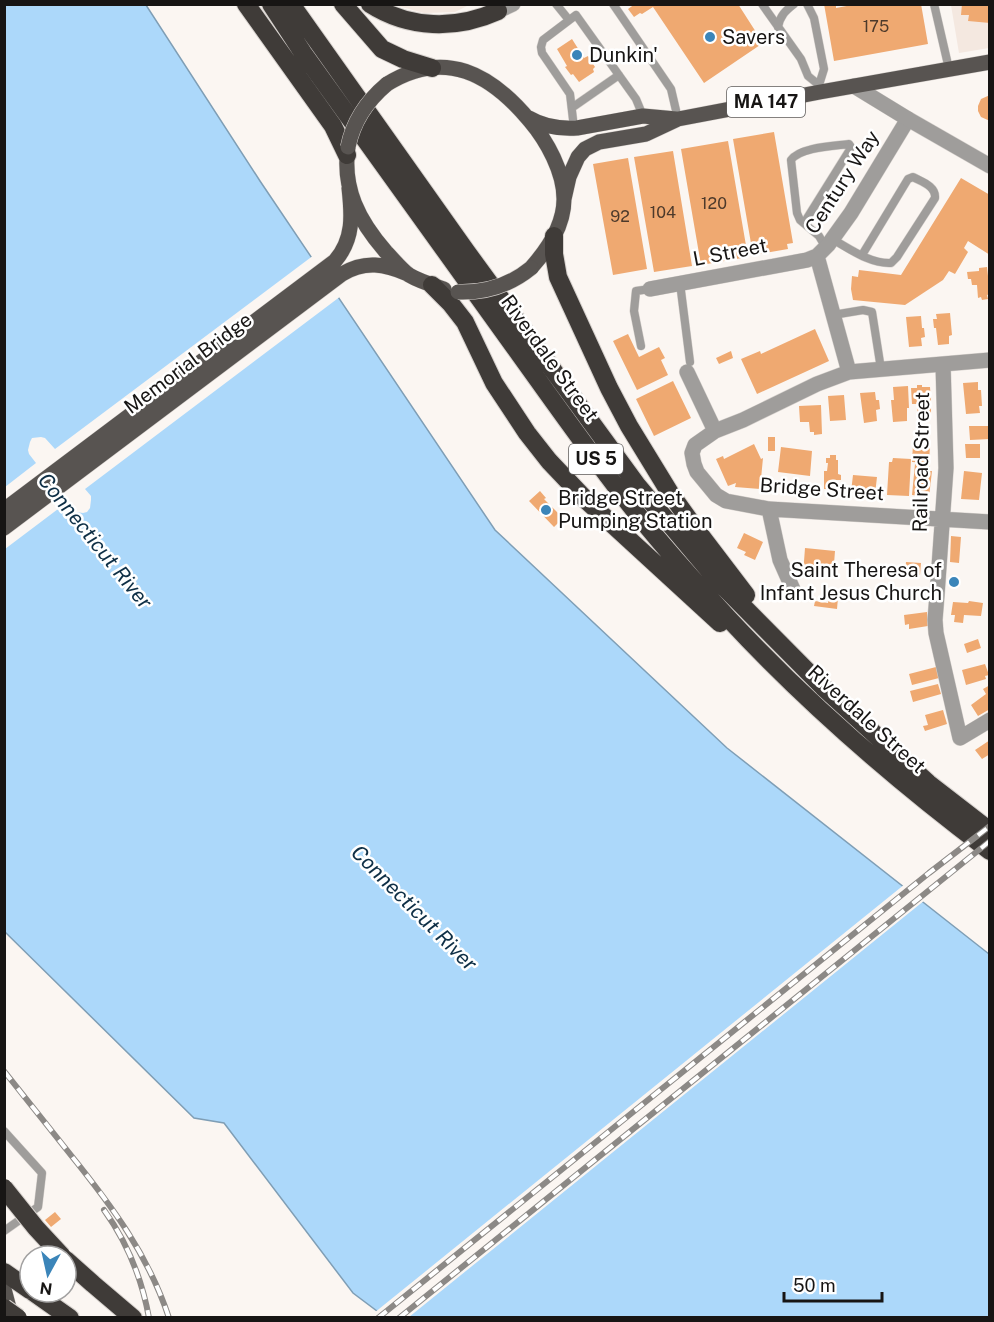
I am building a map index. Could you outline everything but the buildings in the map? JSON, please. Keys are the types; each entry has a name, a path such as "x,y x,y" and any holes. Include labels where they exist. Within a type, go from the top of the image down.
{"highway":[{"path":"246,4 333,126 347,151"},
{"name":"Riverdale Street","path":"271,4 303,53 442,248 625,498 729,618 780,672 907,786 990,852"},
{"name":"Riverdale Street","path":"291,4 459,241 637,485 718,581 823,687 893,752 928,783 990,831"},
{"path":"343,4 382,49 391,55 432,68"},
{"path":"370,4 398,18 434,25 466,22 484,17 502,7"},
{"path":"554,236 554,262 561,285 629,426 695,528 799,663"},
{"path":"432,285 465,322 494,382 507,403 561,476 708,613 780,672"},
{"path":"4,1188 51,1244"},
{"path":"78,1271 134,1317"},
{"path":"4,1272 18,1282"},
{"path":"51,1304 70,1317"},
{"path":"4,1308 18,1317"}],"main road":[{"name":"MA 147","path":"564,199 566,184 578,157 585,148 599,142 646,134 678,119 819,88 854,86 990,62"},
{"path":"347,151 353,129 361,114 387,84 408,73 432,68 456,69 479,76 499,88 525,114 542,135 550,150 559,173 564,199 560,222 554,236 531,268 498,288 458,292 432,285 408,274 368,228 359,214 349,188"},
{"name":"MA 147","path":"525,114 543,125 561,128 574,128 643,116 678,119"},
{"name":"Memorial Bridge","path":"4,510 339,256 347,242 351,226 347,151"},
{"name":"Memorial Bridge","path":"4,528 350,270 376,265 408,274"},
{"path":"4,1289 9,1317"}],"street":[{"path":"854,86 990,166"},
{"name":"Century Way","path":"849,372 833,315 825,248 851,213 908,119"},
{"name":"L Street","path":"650,289 807,260 825,248"},
{"path":"688,367 715,431 817,384 849,372 990,360"},
{"name":"Railroad Street","path":"943,364 946,461 936,633 960,738 990,720"},
{"name":"Bridge Street","path":"715,431 693,448 693,459 702,479 723,500 769,509 990,522"},
{"path":"769,509 780,560 795,594"}],"lane":[{"path":"556,4 569,20"},
{"path":"613,4 671,89 678,119"},
{"path":"762,4 801,59 808,76 819,88"},
{"path":"778,27 784,12 794,4"},
{"path":"807,4 814,18 824,69 819,88"},
{"path":"933,4 949,69"},
{"path":"574,128 570,94 542,53 541,47 545,38 576,15 636,99 643,116"},
{"path":"573,107 619,75"},
{"path":"804,223 851,147 849,144 805,151 793,156 791,160 797,213 800,220 819,236 825,248 862,255 876,262 891,263 935,198 936,194 933,189 913,177 908,179 862,255"},
{"path":"680,283 688,367"},
{"path":"641,346 634,311 636,291 650,289"},
{"path":"833,315 863,310 872,312 881,369"},
{"path":"4,1131 42,1173 38,1207 4,1231"}],"shaded area":[{"path":"394,5 469,5 455,12 424,13"},
{"path":"951,5 989,5 989,48 959,53"}],"water":[{"name":"Connecticut River","path":"4,5 146,5 260,181 495,530 727,748 989,954 989,1317 385,1317 353,1293 224,1123 194,1118 5,932"}],"pier":[{"path":"314,255 341,296 85,489 91,496 90,508 87,512 72,511 66,503 5,549 5,487 36,463 28,450 32,438 45,438 55,449"},
{"path":"905,884 925,900 409,1317 380,1318 374,1313"}],"railway":[{"path":"378,1318 990,826"},
{"path":"399,1318 990,841"},
{"path":"4,1071 114,1211 139,1251 169,1318"},
{"path":"104,1210 120,1235 132,1261 149,1318"}],"place":[{"name":"Savers","path":"710,37"},
{"name":"Dunkin'","path":"577,55"},
{"name":"Bridge Street Pumping Station","path":"546,510"},
{"name":"Saint Theresa of Infant Jesus Church","path":"954,582"}]}
